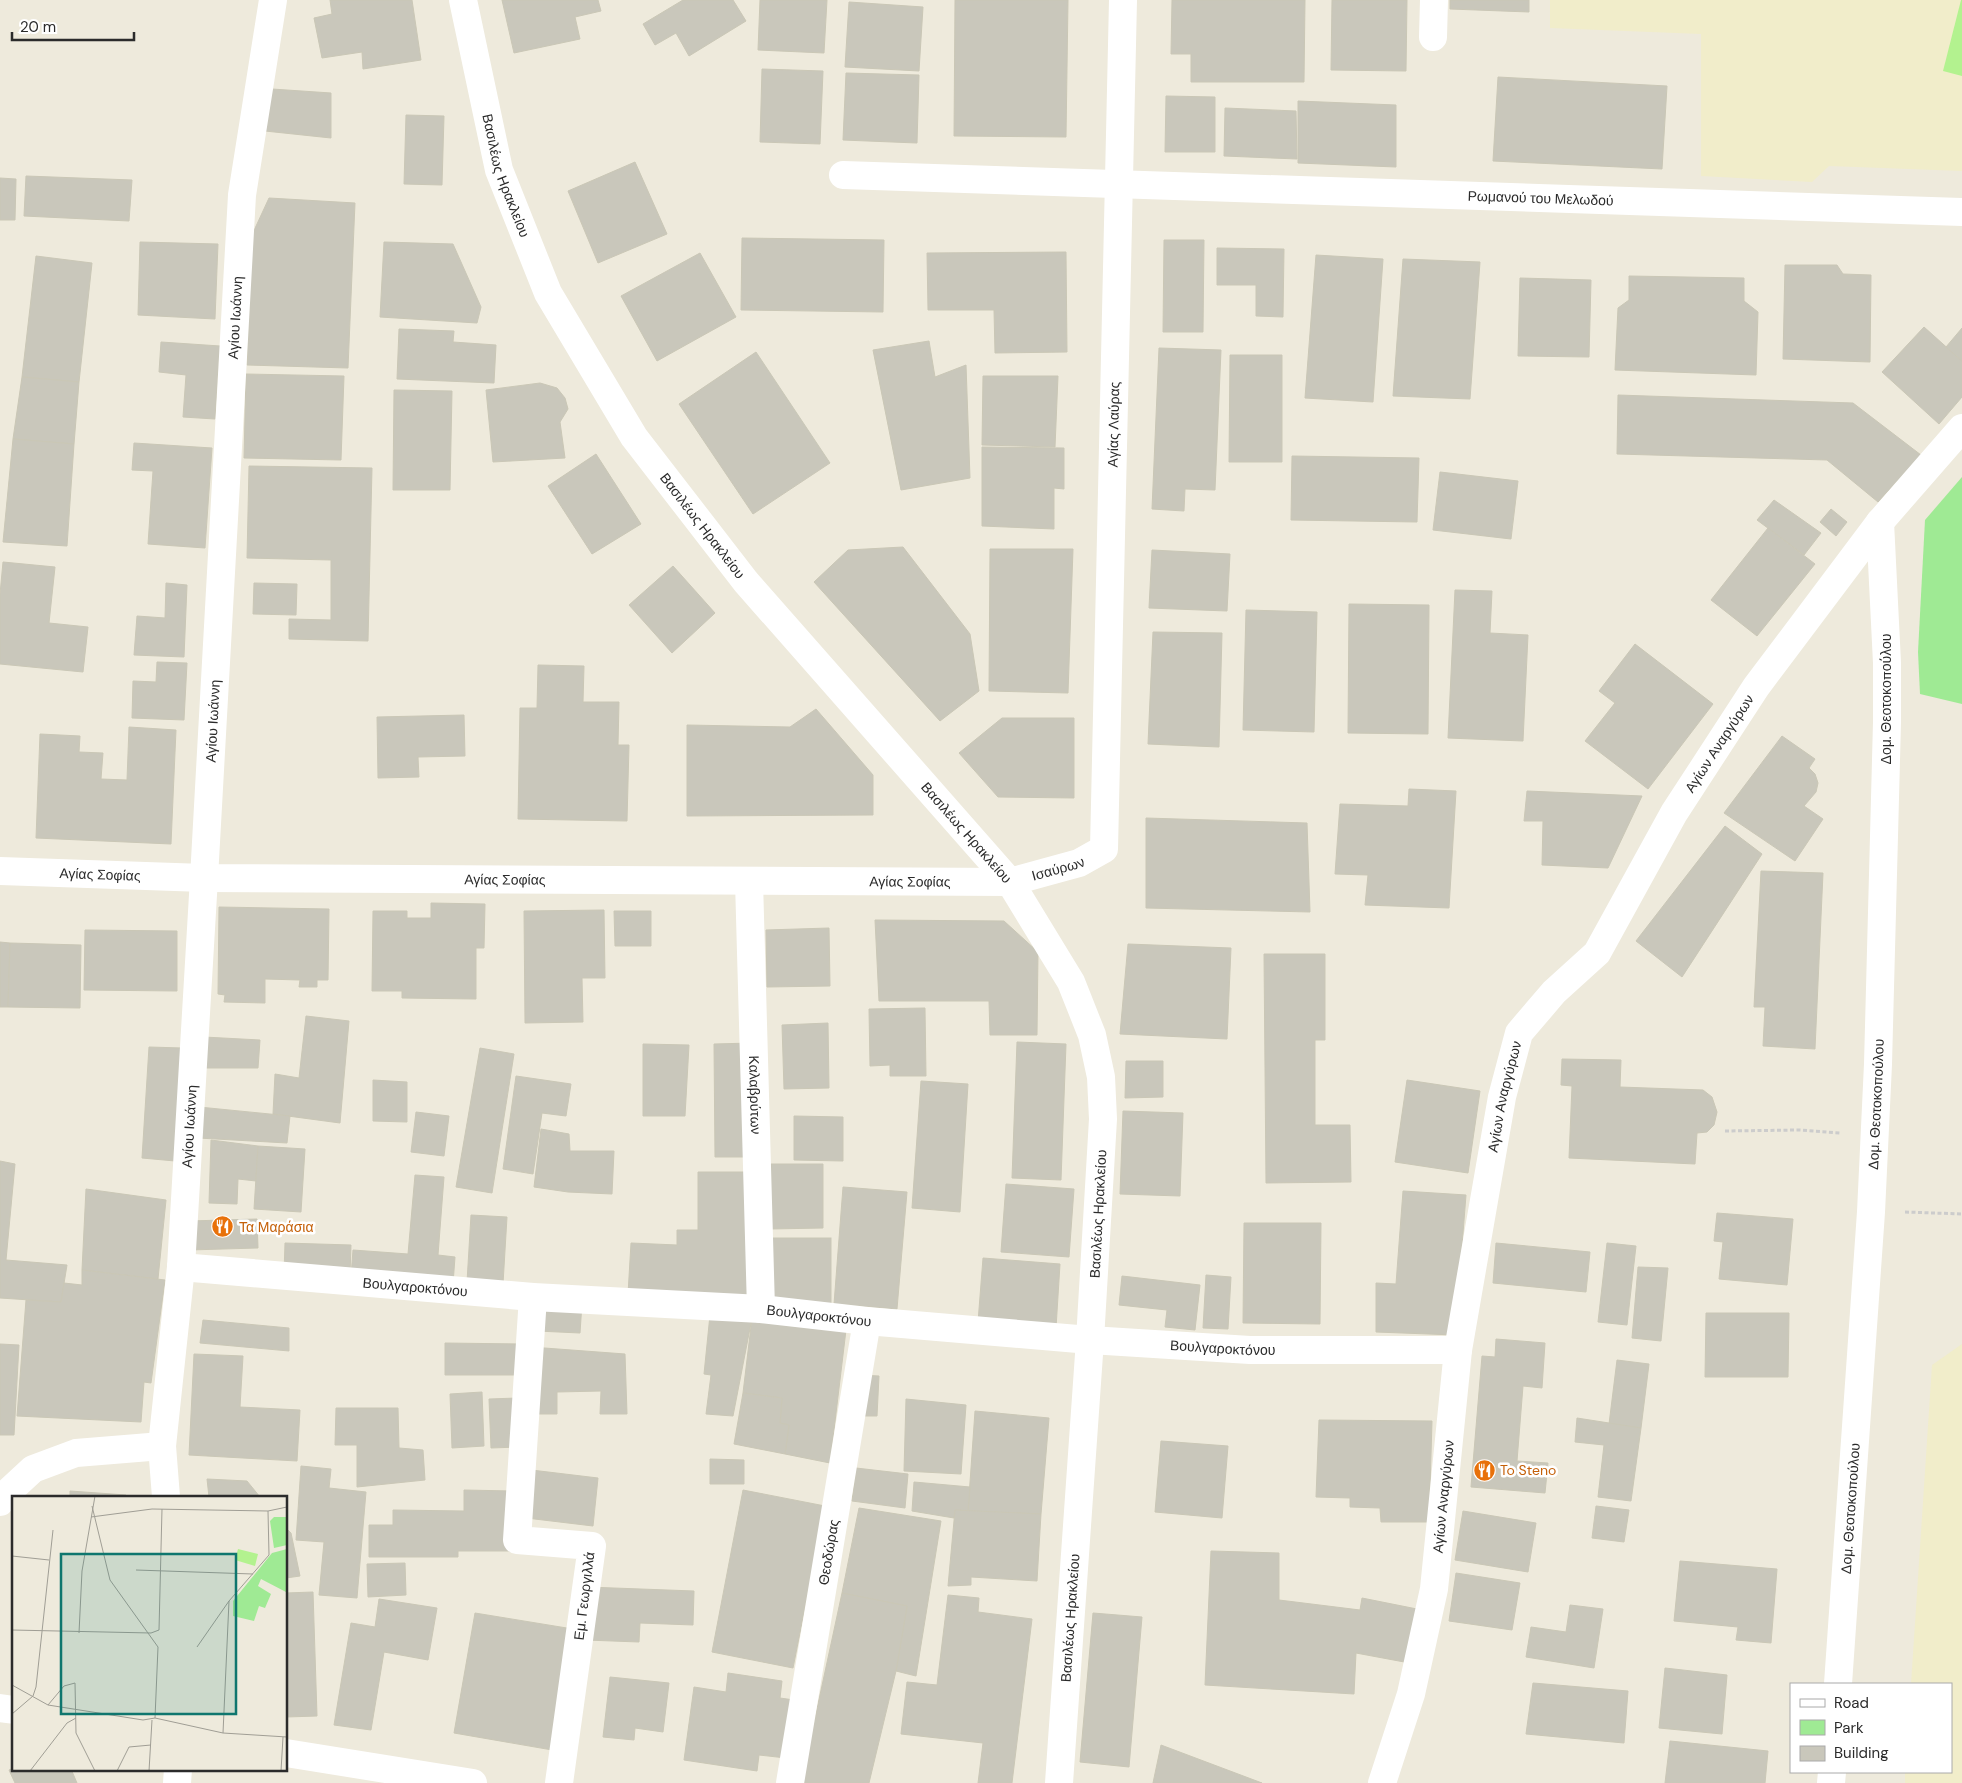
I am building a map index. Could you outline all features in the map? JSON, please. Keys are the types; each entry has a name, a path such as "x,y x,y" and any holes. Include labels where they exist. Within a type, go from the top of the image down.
{"street":[{"name":"Αγίου Ιωάννη","path":"166,1496 162,1446 181,1267 242,195 273,0"},
{"name":"Βασιλέως Ηρακλείου","path":"463,0 499,170 548,293 634,437 746,582 1010,882 1071,982 1092,1035 1101,1077 1103,1118 1090,1340 1059,1783"},
{"name":"Αγίας Λαύρας","path":"1104,849 1123,0"},
{"path":"1432,37 1434,0"},
{"name":"Ρωμανού του Μελωδού","path":"843,175 1962,212"},
{"name":"Αγίων Αναργύρων","path":"1382,1783 1410,1694 1434,1589 1458,1350 1502,1097 1519,1033 1554,992 1597,953 1674,813 1756,687 1962,428"},
{"name":"Δομ. Θεοτοκοπούλου","path":"1838,1683 1871,1212 1878,1054 1887,722 1887,663 1880,533"},
{"name":"Ισαύρων","path":"1010,882 1078,863 1104,849"},
{"name":"Αγίας Σοφίας","path":"0,871 204,878 1010,882"},
{"name":"Καλαβρύτων","path":"749,881 762,1309"},
{"name":"Βουλγαροκτόνου","path":"181,1267 533,1297 762,1309 867,1321 1090,1340 1250,1350 1458,1350"},
{"name":"Εμ. Γεωργιλλά","path":"533,1297 517,1540 592,1546 559,1783"},
{"name":"Θεοδώρας","path":"790,1783 867,1321"},
{"path":"0,1502 32,1469 76,1453 162,1446"},
{"path":"288,1753 472,1783"},
{"path":"178,1770 178,1783"}],"path":[{"path":"1725,1131 1799,1130 1874,1135"},
{"path":"1871,1212 1962,1214"}],"shaded area":[{"path":"1550,0 1962,0 1962,171 1829,166 1812,182 1701,176 1701,34 1550,28"},
{"path":"1962,1344 1962,1783 1905,1783 1905,1773 1952,1773 1952,1683 1911,1683 1932,1365"}],"green space":[{"path":"1962,0 1962,76 1943,71"},
{"path":"1962,477 1962,704 1920,694 1918,652 1925,520"}],"building":[{"path":"330,0 412,0 421,60 363,69 362,52 322,58 314,18 332,14"},
{"path":"502,0 598,0 601,11 575,17 580,39 514,53"},
{"path":"683,0 733,0 746,21 689,56 676,33 655,45 643,24"},
{"path":"760,0 827,0 824,53 758,50"},
{"path":"955,0 1068,0 1066,137 954,136"},
{"path":"1172,0 1305,0 1304,82 1191,82 1191,54 1171,54"},
{"path":"1332,0 1407,0 1406,71 1331,70"},
{"path":"1450,0 1529,0 1529,12 1450,9"},
{"path":"849,2 923,7 919,71 845,67"},
{"path":"762,69 823,71 820,144 760,142"},
{"path":"846,73 919,75 917,143 843,140"},
{"path":"1498,77 1667,86 1662,169 1493,161"},
{"path":"272,89 331,93 331,138 265,131"},
{"path":"1166,96 1215,97 1215,152 1165,152"},
{"path":"1298,101 1396,105 1396,167 1298,163"},
{"path":"1225,108 1296,111 1297,159 1224,156"},
{"path":"406,115 444,116 442,185 404,184"},
{"path":"635,162 667,234 598,263 568,191"},
{"path":"26,176 132,180 129,221 24,216"},
{"path":"0,178 16,179 15,220 0,220"},
{"path":"269,198 355,203 348,368 247,365 251,237"},
{"path":"742,238 884,240 883,312 741,310"},
{"path":"1164,240 1204,240 1203,332 1163,332"},
{"path":"140,242 218,244 215,319 138,315"},
{"path":"384,242 453,244 481,307 477,323 380,317"},
{"path":"1217,248 1284,249 1283,317 1256,316 1256,285 1217,285"},
{"path":"1066,252 1067,352 995,353 994,310 928,310 927,253"},
{"path":"700,253 736,317 657,361 621,296"},
{"path":"1316,255 1383,259 1373,402 1305,398"},
{"path":"36,256 92,263 79,382 22,377"},
{"path":"1403,259 1480,262 1470,399 1393,396"},
{"path":"1785,265 1837,265 1843,274 1871,275 1870,362 1783,359"},
{"path":"1629,276 1744,278 1744,301 1758,312 1756,375 1615,370 1618,308 1629,300"},
{"path":"1520,278 1591,280 1589,357 1518,356"},
{"path":"1924,327 1962,361 1962,397 1939,424 1882,372"},
{"path":"1962,328 1962,361 1946,347"},
{"path":"399,329 454,331 453,342 496,345 494,383 397,379"},
{"path":"929,341 935,377 966,365 970,478 901,490 873,350"},
{"path":"161,342 220,346 215,419 183,417 186,375 159,372"},
{"path":"1159,348 1221,350 1215,490 1185,489 1184,511 1152,509"},
{"path":"756,352 830,463 753,514 679,404"},
{"path":"1230,355 1282,355 1282,462 1229,462"},
{"path":"246,374 344,376 341,460 244,458"},
{"path":"983,376 1058,376 1055,447 982,445"},
{"path":"22,377 79,382 74,444 13,439"},
{"path":"540,383 557,388 565,398 568,409 560,422 565,458 493,462 486,390"},
{"path":"394,390 452,391 450,490 393,490"},
{"path":"1618,395 1853,403 1921,455 1878,502 1827,460 1617,454"},
{"path":"13,439 74,444 67,546 3,542"},
{"path":"134,443 212,448 205,548 148,544 153,471 132,470"},
{"path":"982,447 1064,448 1064,489 1054,488 1054,529 982,526"},
{"path":"596,454 641,524 592,554 548,486"},
{"path":"1292,456 1419,458 1417,522 1291,520"},
{"path":"249,466 372,468 368,641 289,639 289,619 331,620 331,560 247,558"},
{"path":"1440,472 1518,481 1511,539 1433,530"},
{"path":"1774,500 1821,533 1804,555 1757,520"},
{"path":"1831,509 1847,522 1836,536 1820,522"},
{"path":"1768,528 1815,564 1757,636 1711,600"},
{"path":"903,547 970,634 979,691 940,721 814,582 848,550"},
{"path":"990,549 1073,549 1068,693 989,691"},
{"path":"1152,550 1230,554 1227,611 1149,608"},
{"path":"3,562 55,567 49,623 88,627 83,672 0,664 0,594"},
{"path":"673,566 715,613 672,653 629,605"},
{"path":"166,583 187,585 184,657 134,655 137,616 165,618"},
{"path":"254,583 297,584 296,615 253,614"},
{"path":"1455,590 1492,591 1490,633 1528,635 1523,741 1448,738"},
{"path":"1349,604 1429,605 1428,734 1348,733"},
{"path":"1246,610 1317,612 1314,732 1243,730"},
{"path":"1153,632 1222,633 1219,747 1148,744"},
{"path":"1635,644 1713,704 1648,789 1585,741 1615,703 1599,691"},
{"path":"157,662 187,663 184,720 132,718 133,681 156,682"},
{"path":"538,665 584,666 583,702 619,702 618,745 629,745 627,821 518,819 520,708 537,708"},
{"path":"816,709 873,775 873,815 687,816 687,725 790,727"},
{"path":"464,715 465,756 418,757 419,777 378,778 377,717"},
{"path":"1002,718 1074,718 1074,798 998,797 959,753"},
{"path":"129,727 176,730 171,844 36,838 40,734 80,736 79,752 103,753 101,779 127,780"},
{"path":"1782,736 1815,759 1809,768 1815,774 1818,783 1816,792 1804,806 1823,819 1795,861 1724,813"},
{"path":"1409,789 1456,791 1449,908 1365,905 1368,875 1335,874 1340,804 1408,806"},
{"path":"1527,791 1642,796 1608,868 1542,865 1543,821 1524,821"},
{"path":"1146,818 1307,823 1310,912 1146,908"},
{"path":"1725,826 1762,854 1682,977 1636,941"},
{"path":"1761,871 1823,873 1815,1049 1763,1046 1765,1007 1754,1007"},
{"path":"431,903 485,904 484,948 476,948 476,999 402,998 402,991 372,991 373,911 407,911 407,918 431,918"},
{"path":"219,907 329,909 328,980 317,980 317,987 299,987 300,980 265,979 265,1003 224,1002 225,995 218,994"},
{"path":"604,910 605,978 582,978 583,1022 525,1023 524,911"},
{"path":"614,911 651,911 651,946 615,946"},
{"path":"875,920 1004,921 1038,952 1037,1035 990,1035 989,1001 879,1001"},
{"path":"829,928 830,986 767,987 766,930"},
{"path":"85,930 177,931 177,991 84,990"},
{"path":"0,942 10,943 8,1007 0,1007"},
{"path":"10,943 81,945 80,1008 8,1007"},
{"path":"1128,944 1231,948 1227,1039 1120,1034"},
{"path":"1264,954 1325,954 1325,1040 1315,1040 1315,1125 1350,1125 1351,1182 1266,1183"},
{"path":"925,1008 926,1076 890,1076 890,1065 870,1066 869,1009"},
{"path":"306,1016 349,1021 340,1123 273,1114 275,1074 299,1078"},
{"path":"828,1023 829,1088 784,1089 782,1025"},
{"path":"204,1037 260,1040 258,1068 203,1068"},
{"path":"1017,1042 1066,1044 1061,1180 1012,1178"},
{"path":"752,1043 753,1157 715,1157 714,1044"},
{"path":"643,1044 689,1045 685,1116 643,1116"},
{"path":"149,1047 182,1048 175,1161 142,1158"},
{"path":"480,1048 514,1054 492,1193 456,1187"},
{"path":"1562,1059 1621,1060 1620,1087 1703,1090 1712,1097 1717,1112 1714,1125 1707,1132 1697,1133 1695,1164 1569,1158 1572,1086 1561,1085"},
{"path":"1126,1061 1163,1061 1163,1097 1125,1098"},
{"path":"516,1076 571,1084 566,1116 542,1113 533,1174 503,1169"},
{"path":"373,1080 407,1082 407,1122 373,1121"},
{"path":"1407,1080 1480,1091 1468,1173 1395,1162"},
{"path":"921,1081 968,1084 960,1212 912,1208"},
{"path":"199,1107 290,1116 287,1143 198,1138"},
{"path":"1123,1111 1183,1113 1180,1196 1120,1194"},
{"path":"416,1112 449,1116 444,1156 411,1152"},
{"path":"794,1116 843,1117 843,1161 794,1160"},
{"path":"541,1129 569,1134 570,1151 614,1151 612,1194 568,1192 534,1187"},
{"path":"211,1140 258,1146 256,1181 238,1179 237,1204 209,1203"},
{"path":"258,1146 305,1149 301,1212 254,1209"},
{"path":"0,1161 15,1164 6,1260 67,1265 61,1302 0,1298"},
{"path":"771,1164 823,1164 823,1228 770,1229"},
{"path":"698,1172 753,1172 752,1298 628,1294 631,1243 677,1245 677,1230 698,1230"},
{"path":"415,1175 444,1177 438,1255 455,1257 453,1284 351,1276 353,1250 408,1254"},
{"path":"1006,1184 1074,1189 1069,1257 1001,1252"},
{"path":"843,1187 907,1192 897,1309 834,1304"},
{"path":"86,1189 166,1200 158,1279 82,1270"},
{"path":"1403,1191 1466,1195 1455,1335 1376,1332 1376,1283 1396,1284"},
{"path":"1717,1213 1793,1219 1787,1285 1719,1279 1723,1242 1714,1241"},
{"path":"471,1215 507,1217 503,1284 467,1282"},
{"path":"257,1219 258,1248 189,1250 189,1221"},
{"path":"1244,1223 1321,1223 1320,1324 1243,1323"},
{"path":"771,1238 831,1238 831,1304 771,1304"},
{"path":"285,1243 351,1245 350,1275 284,1273"},
{"path":"1496,1243 1590,1252 1586,1292 1493,1283"},
{"path":"1607,1243 1636,1246 1627,1325 1598,1322"},
{"path":"983,1258 1060,1264 1056,1328 978,1322"},
{"path":"1638,1267 1668,1268 1661,1341 1632,1338"},
{"path":"82,1270 165,1280 151,1383 144,1382 141,1422 17,1416 26,1300 61,1302 64,1283 82,1285"},
{"path":"1206,1275 1231,1277 1228,1329 1203,1328"},
{"path":"1122,1276 1200,1285 1195,1330 1165,1327 1167,1310 1119,1305"},
{"path":"538,1300 582,1303 580,1333 537,1331"},
{"path":"1706,1313 1789,1313 1788,1377 1705,1377"},
{"path":"710,1315 752,1318 733,1416 706,1414 711,1375 704,1374"},
{"path":"752,1318 846,1330 830,1463 785,1454 789,1425 780,1423 782,1398 743,1393"},
{"path":"203,1320 289,1328 289,1351 200,1343"},
{"path":"1496,1339 1545,1343 1542,1388 1523,1386 1517,1461 1548,1463 1545,1493 1471,1487 1482,1356 1495,1357"},
{"path":"445,1343 520,1344 523,1375 445,1375"},
{"path":"0,1344 19,1345 14,1435 0,1435"},
{"path":"531,1347 625,1354 627,1414 600,1414 601,1391 557,1392 557,1414 528,1414"},
{"path":"194,1354 243,1356 240,1407 300,1410 297,1461 189,1455"},
{"path":"1617,1360 1649,1364 1641,1428 1609,1424"},
{"path":"858,1375 879,1376 877,1416 855,1416"},
{"path":"482,1392 484,1446 452,1448 450,1394"},
{"path":"743,1393 782,1398 780,1423 789,1425 785,1454 734,1444"},
{"path":"517,1398 519,1447 491,1448 489,1399"},
{"path":"906,1399 966,1405 961,1474 904,1471"},
{"path":"336,1408 398,1408 399,1448 423,1450 425,1480 357,1487 357,1445 335,1445"},
{"path":"975,1411 1049,1418 1041,1514 968,1511"},
{"path":"1577,1418 1641,1428 1631,1501 1598,1497 1604,1445 1575,1442"},
{"path":"1319,1420 1432,1421 1429,1522 1381,1522 1380,1508 1350,1507 1350,1498 1316,1497"},
{"path":"1161,1441 1228,1446 1222,1518 1155,1512"},
{"path":"710,1459 744,1460 744,1484 710,1484"},
{"path":"301,1466 331,1469 329,1488 366,1492 357,1598 319,1595 324,1542 296,1540"},
{"path":"856,1468 908,1474 905,1508 852,1501"},
{"path":"523,1469 598,1478 593,1526 518,1517"},
{"path":"207,1479 247,1481 259,1496 209,1496"},
{"path":"914,1482 970,1487 968,1511 955,1510 954,1518 912,1511"},
{"path":"464,1490 512,1491 512,1551 458,1551 458,1557 369,1557 369,1525 393,1525 393,1510 464,1511"},
{"path":"743,1490 825,1506 793,1668 712,1652"},
{"path":"70,1491 126,1495 126,1496 70,1496"},
{"path":"1596,1506 1629,1510 1624,1542 1592,1538"},
{"path":"859,1508 941,1521 916,1676 896,1671 907,1606 842,1593"},
{"path":"955,1510 1041,1514 1037,1581 971,1577 971,1585 948,1586"},
{"path":"1463,1511 1536,1523 1528,1572 1455,1560"},
{"path":"288,1530 291,1533 300,1576 288,1578"},
{"path":"1211,1551 1279,1553 1279,1600 1360,1610 1362,1598 1422,1610 1415,1664 1356,1653 1354,1694 1205,1685"},
{"path":"1680,1561 1777,1569 1771,1643 1736,1640 1738,1627 1674,1621"},
{"path":"405,1563 406,1595 368,1597 367,1564"},
{"path":"1456,1573 1520,1583 1512,1630 1449,1621"},
{"path":"587,1587 694,1591 693,1625 640,1623 639,1642 586,1640"},
{"path":"313,1592 317,1716 288,1717 288,1593"},
{"path":"842,1593 907,1606 896,1671 869,1783 801,1783"},
{"path":"948,1595 979,1598 978,1612 1032,1619 1012,1783 978,1783 983,1743 901,1734 907,1682 937,1685"},
{"path":"379,1599 437,1608 428,1660 384,1652 371,1730 334,1725 351,1623 375,1627"},
{"path":"1570,1605 1603,1609 1594,1668 1526,1657 1531,1627 1566,1632"},
{"path":"475,1613 579,1630 558,1751 454,1733"},
{"path":"1093,1613 1142,1617 1129,1767 1080,1762"},
{"path":"1665,1668 1727,1675 1722,1734 1659,1728"},
{"path":"728,1673 782,1681 780,1698 794,1700 786,1758 759,1755 757,1771 684,1760 694,1687 726,1692"},
{"path":"610,1677 669,1683 663,1732 635,1728 634,1740 603,1737"},
{"path":"1533,1683 1628,1691 1624,1743 1526,1734"},
{"path":"1670,1741 1768,1751 1765,1783 1665,1783"},
{"path":"1161,1745 1262,1783 1153,1783"},
{"path":"9,1770 71,1770 77,1783 15,1783"}],"place":[{"name":"Τα Μαράσια","path":"223,1227"},
{"name":"To Steno","path":"1484,1470"}]}
